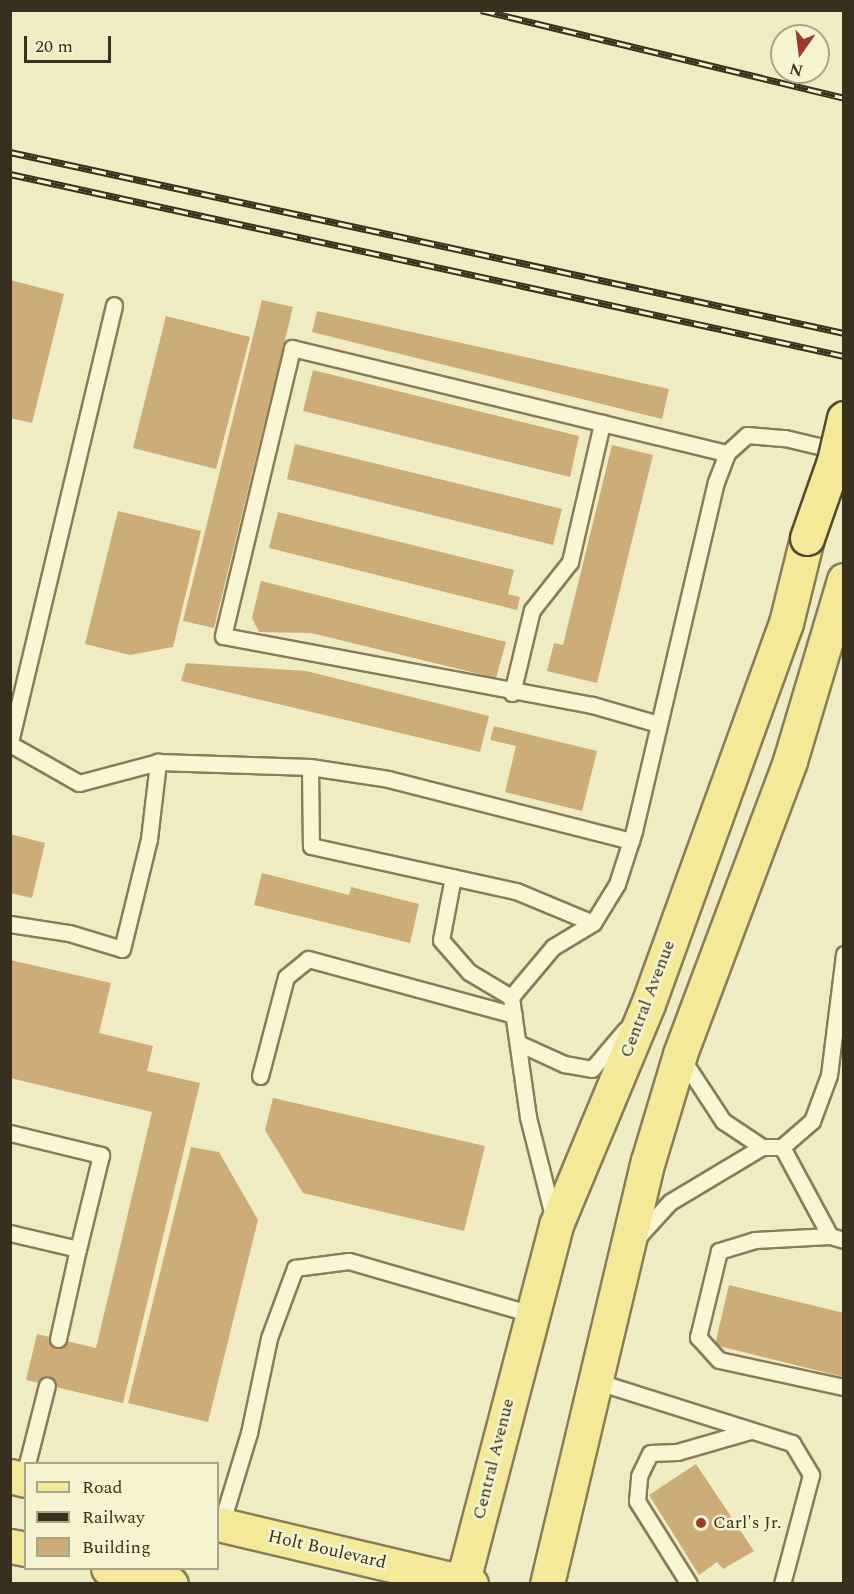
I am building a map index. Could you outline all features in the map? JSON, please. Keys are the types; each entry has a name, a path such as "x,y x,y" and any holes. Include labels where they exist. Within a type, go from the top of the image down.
{"main road":[{"name":"Central Avenue","path":"465,1583 556,1226 648,1004 786,623 807,538 834,461 843,418"},
{"path":"548,1584 628,1248 680,1054 790,762 843,580"},
{"name":"Holt Boulevard","path":"219,1525 465,1583"},
{"path":"112,1570 171,1584"}],"lane":[{"path":"114,305 10,743 79,783 158,762 310,767 388,779 631,841"},
{"path":"658,724 592,705 512,693 223,636 292,348 727,453"},
{"path":"512,693 532,610 570,562 602,423"},
{"path":"556,1226 528,1117 511,997 553,947 593,923 617,884 631,841 658,724 727,453 747,435 785,438 843,452"},
{"path":"10,924 69,933 122,949 149,839 158,762"},
{"path":"310,767 311,846 516,891 593,923"},
{"path":"453,877 441,940 469,972 511,997"},
{"path":"628,1248 670,1202 762,1147 782,1147 812,1121 830,1075 843,954"},
{"path":"260,1076 286,977 308,959 514,1016"},
{"path":"518,1043 564,1064 592,1069 648,1004"},
{"path":"680,1054 723,1121 762,1147"},
{"path":"10,1133 101,1155 58,1339"},
{"path":"782,1147 837,1238 755,1240 719,1251 698,1337 719,1360 843,1387"},
{"path":"10,1233 78,1250"},
{"path":"219,1525 249,1433 269,1338 295,1268 349,1261 532,1314"},
{"path":"595,1381 792,1443 811,1475 782,1584"},
{"path":"25,1462 47,1385"},
{"path":"689,1584 637,1501 639,1476 650,1453 677,1452 750,1431"}],"building":[{"path":"10,280 64,294 32,423 10,418"},
{"path":"262,300 293,307 214,628 183,621"},
{"path":"317,311 669,389 662,419 312,332"},
{"path":"166,316 250,337 216,469 133,448"},
{"path":"313,370 579,436 570,477 303,411"},
{"path":"295,444 562,509 553,545 287,479"},
{"path":"612,445 653,455 597,683 547,671 554,643 563,645"},
{"path":"118,511 201,531 173,647 130,655 85,644"},
{"path":"278,512 514,570 508,594 520,597 517,610 269,548"},
{"path":"261,581 506,642 496,678 311,633 259,632 252,618"},
{"path":"186,663 306,671 489,716 480,752 181,681"},
{"path":"494,726 597,751 582,811 505,792 516,746 490,740"},
{"path":"10,834 45,843 32,898 10,893"},
{"path":"262,873 349,895 351,887 419,904 410,943 254,905"},
{"path":"10,960 111,983 99,1033 153,1046 147,1071 200,1083 123,1403 26,1380 37,1334 96,1348 152,1112 10,1078"},
{"path":"273,1098 485,1146 464,1231 303,1193 265,1130"},
{"path":"191,1147 219,1152 258,1220 208,1422 128,1403"},
{"path":"729,1285 844,1313 844,1377 715,1345"},
{"name":"Carl's Jr.","path":"696,1464 754,1551 723,1569 717,1562 699,1575 649,1495"}],"railway":[{"path":"481,10 844,98"},
{"path":"10,152 844,333"},
{"path":"10,174 844,356"}],"place":[{"name":"Carl's Jr.","path":"701,1523"}]}
